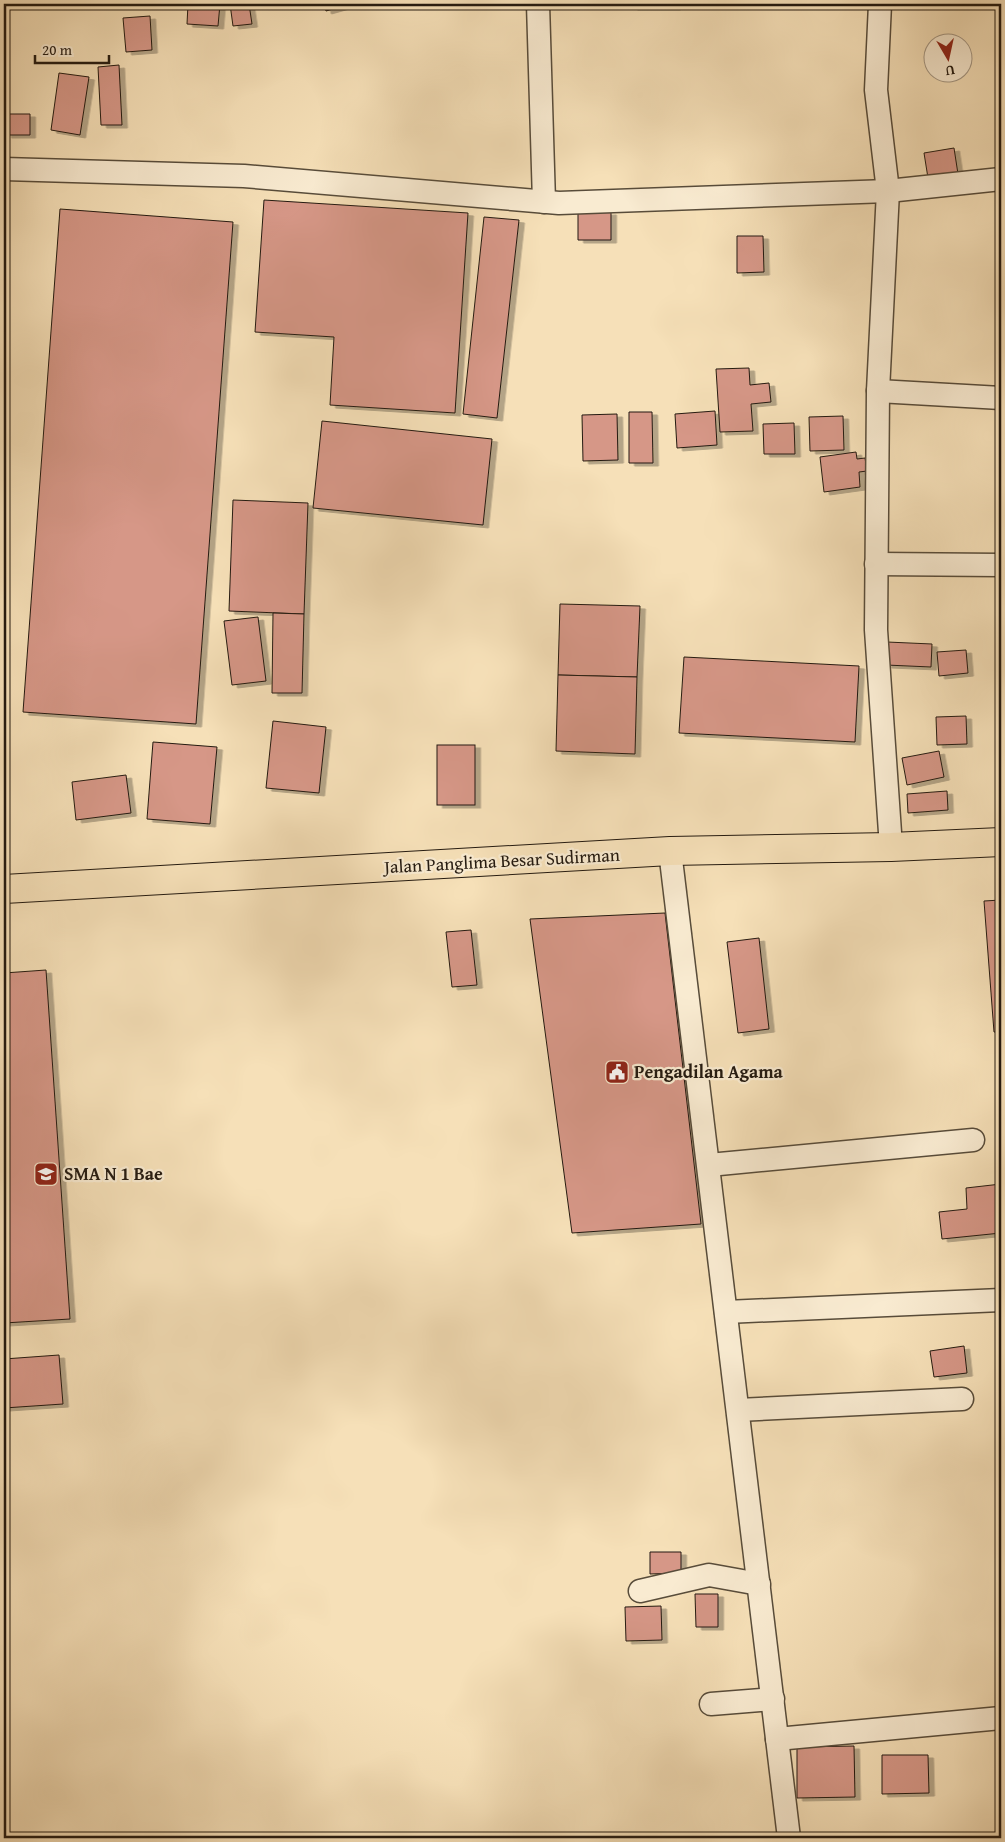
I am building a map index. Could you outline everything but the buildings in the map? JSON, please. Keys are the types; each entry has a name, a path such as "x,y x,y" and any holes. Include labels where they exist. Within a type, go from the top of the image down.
{"main road":[{"name":"Jalan Panglima Besar Sudirman","path":"4,889 670,851 891,847 1001,842"}],"street":[{"path":"538,4 544,202"},
{"path":"880,4 876,90 888,191 878,391 876,630 891,847"},
{"path":"4,169 244,176 544,202 888,191 1001,179"},
{"path":"878,391 1001,398"},
{"path":"876,564 1001,565"},
{"path":"670,851 790,1838"},
{"path":"709,1165 973,1140"},
{"path":"726,1312 1001,1300"},
{"path":"738,1410 962,1399"},
{"path":"640,1591 710,1575 759,1584"},
{"path":"711,1704 773,1698"},
{"path":"777,1739 1001,1718"}],"place":[{"name":"Pengadilan Agama","path":"617,1072"},
{"name":"SMA N 1 Bae","path":"46,1174"}]}
